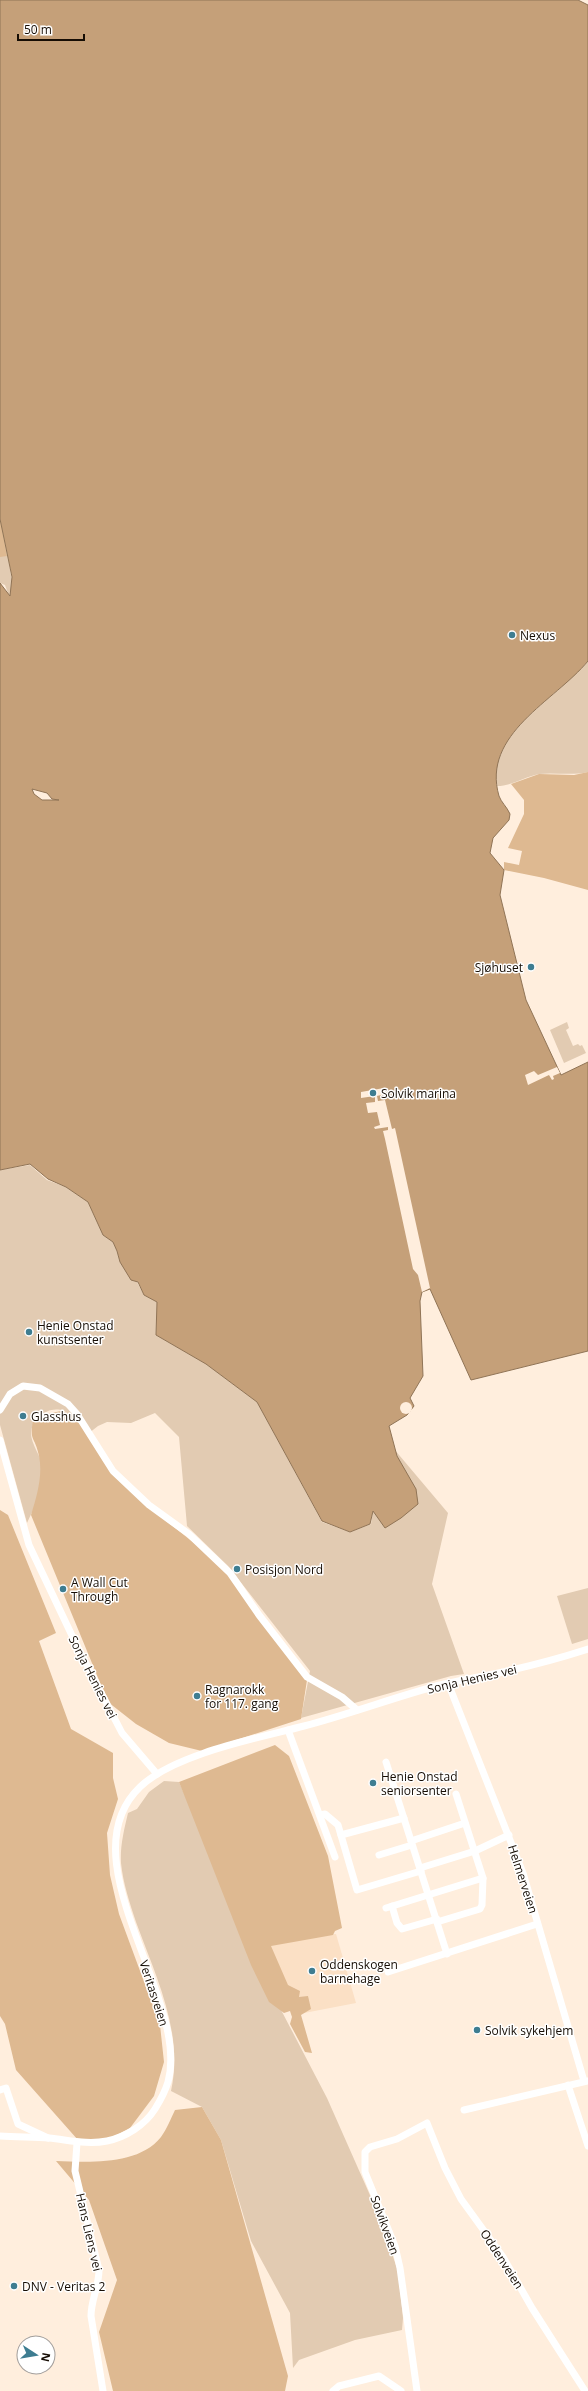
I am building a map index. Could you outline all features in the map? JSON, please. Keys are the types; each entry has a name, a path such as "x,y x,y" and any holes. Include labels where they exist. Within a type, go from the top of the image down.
{"street":[{"path":"0,1410 10,1394 23,1386 40,1388 68,1404 77,1414 113,1470 149,1505 189,1534 230,1573 259,1616 307,1677 342,1697 357,1710"},
{"name":"Sonja Henies vei","path":"0,1440 29,1545 72,1637 119,1727 133,1748 157,1774 200,1755 448,1683 486,1676 588,1649"},
{"name":"Helmerveien","path":"448,1683 458,1713 509,1835 523,1873 537,1924 586,2081"},
{"path":"288,1730 335,1856"},
{"path":"386,1762 447,1954"},
{"name":"Veritasveien","path":"0,2136 48,2138 77,2142 110,2141 131,2132 152,2113 168,2082 170,2056 166,2031 129,1914 116,1862 116,1842 126,1807 138,1788 157,1774"},
{"path":"456,1794 483,1878 480,1908 402,1929 397,1923 389,1907 483,1878"},
{"path":"320,1816 325,1814 335,1821 341,1835 357,1890 474,1851 509,1835"},
{"path":"341,1835 404,1818"},
{"path":"379,1855 465,1823"},
{"path":"388,1972 537,1924"},
{"path":"464,2110 586,2081"},
{"path":"568,2085 588,2146"},
{"name":"Veritasveien","path":"0,2090 6,2088 18,2124 48,2138"},
{"name":"Solvikveien","path":"417,2391 400,2268 395,2246 364,2172 364,2159 365,2152 370,2147 407,2135 426,2123"},
{"name":"Oddenveien","path":"426,2123 442,2162 461,2199 503,2257 532,2308 585,2391"},
{"name":"Hans Liens vei","path":"77,2142 75,2171 99,2270 99,2283 91,2306 91,2316 103,2391"},
{"path":"333,2391 338,2386 379,2376 401,2391"}],"shaded area":[{"path":"0,0 578,0 588,5 588,661 574,676 524,720 511,737 501,754 496,774 499,796 510,814 509,820 493,838 490,853 504,870 500,895 526,1000 561,1075 588,1062 588,1351 471,1380 430,1289 422,1292 420,1301 423,1376 410,1398 414,1406 407,1415 389,1426 397,1456 416,1489 418,1504 401,1518 385,1528 373,1511 370,1524 350,1532 322,1521 257,1402 206,1364 156,1335 157,1302 144,1295 138,1282 131,1280 120,1262 113,1242 103,1235 88,1202 66,1187 48,1179 30,1164 0,1170 0,583 10,596 12,577 0,519","holes":["32,789 47,793 52,799 59,800 42,800 34,794"]},
{"path":"0,508 14,593 9,596 5,585 0,583"},
{"path":"0,519 7,556 0,557"},
{"path":"588,661 588,772 575,774 539,774 508,785 497,786 497,761 504,745 513,733 538,707 578,672"},
{"path":"588,772 588,890 544,878 504,870 504,862 519,865 522,851 508,848 524,814 524,800 511,784 539,774 574,775"},
{"path":"567,1022 569,1028 566,1030 573,1046 578,1044 580,1046 582,1045 586,1053 564,1063 550,1030"},
{"path":"30,1165 47,1180 66,1187 88,1202 103,1235 113,1242 120,1262 137,1282 144,1295 157,1302 156,1335 206,1364 257,1402 322,1522 350,1532 371,1524 373,1511 381,1521 397,1456 394,1449 448,1513 432,1584 464,1674 451,1676 301,1718 310,1671 228,1566 187,1526 179,1437 155,1413 131,1423 107,1422 98,1426 84,1437 68,1413 53,1410 42,1414 34,1422 31,1437 43,1468 43,1475 39,1496 27,1523 0,1425 0,1170"},
{"path":"61,1411 75,1416 111,1472 151,1509 222,1565 307,1680 301,1719 202,1751 169,1743 136,1724 108,1702 31,1515 40,1478 39,1456 32,1435 34,1417"},
{"path":"0,1510 8,1515 56,1633 39,1641 71,1729 113,1753 113,1778 118,1799 107,1833 110,1875 119,1914 160,2025 164,2062 154,2096 130,2128 105,2141 78,2140 16,2070 5,2024 0,2016"},
{"path":"588,1588 588,1639 572,1644 557,1596"},
{"path":"275,1745 289,1756 328,1856 342,1928 335,1931 333,1935 271,1946 288,1985 300,1991 299,1997 308,1996 311,2009 301,2015 312,2053 305,2052 290,2024 292,2017 290,2011 284,2013 269,2002 251,1965 179,1782"},
{"path":"164,1781 179,1782 268,1985 327,2098 377,2211 398,2271 403,2318 402,2330 355,2340 299,2360 293,2368 290,2313 251,2241 221,2140 202,2107 171,2091 174,2069 174,2048 171,2027 166,2005 136,1922 123,1878 121,1850 128,1813 137,1809 149,1792"},
{"name":"Oddenskogen barnehage","path":"336,1934 356,2003 299,2014 259,1940"},
{"path":"202,2107 221,2140 288,2376 285,2391 113,2391 99,2332 117,2280 89,2200 56,2161 83,2162 126,2158 151,2146 161,2137 175,2110"}],"pier":[{"path":"557,1067 560,1073 553,1076 554,1079 552,1080 549,1075 528,1085 525,1075 534,1071 538,1075"},
{"path":"384,1088 385,1094 377,1096 378,1101 385,1100 392,1129 395,1128 430,1288 422,1292 418,1275 413,1269 383,1131 388,1130 388,1127 375,1129 374,1127 380,1125 377,1112 368,1113 366,1103 375,1102 375,1096 361,1098 361,1092"},
{"path":"404,1402 408,1402 412,1408 408,1414 404,1414 400,1410 400,1406"}],"place":[{"name":"Nexus","path":"512,635"},
{"name":"Sjøhuset","path":"531,967"},
{"name":"Solvik marina","path":"373,1093"},
{"name":"Henie Onstad kunstsenter","path":"29,1332"},
{"name":"Glasshus","path":"23,1416"},
{"name":"Posisjon Nord","path":"237,1569"},
{"name":"A Wall Cut Through","path":"63,1589"},
{"name":"Ragnarokk for 117. gang","path":"197,1696"},
{"name":"Henie Onstad seniorsenter","path":"373,1783"},
{"name":"Oddenskogen barnehage","path":"312,1971"},
{"name":"Solvik sykehjem","path":"477,2030"},
{"name":"DNV - Veritas 2","path":"14,2286"}]}
